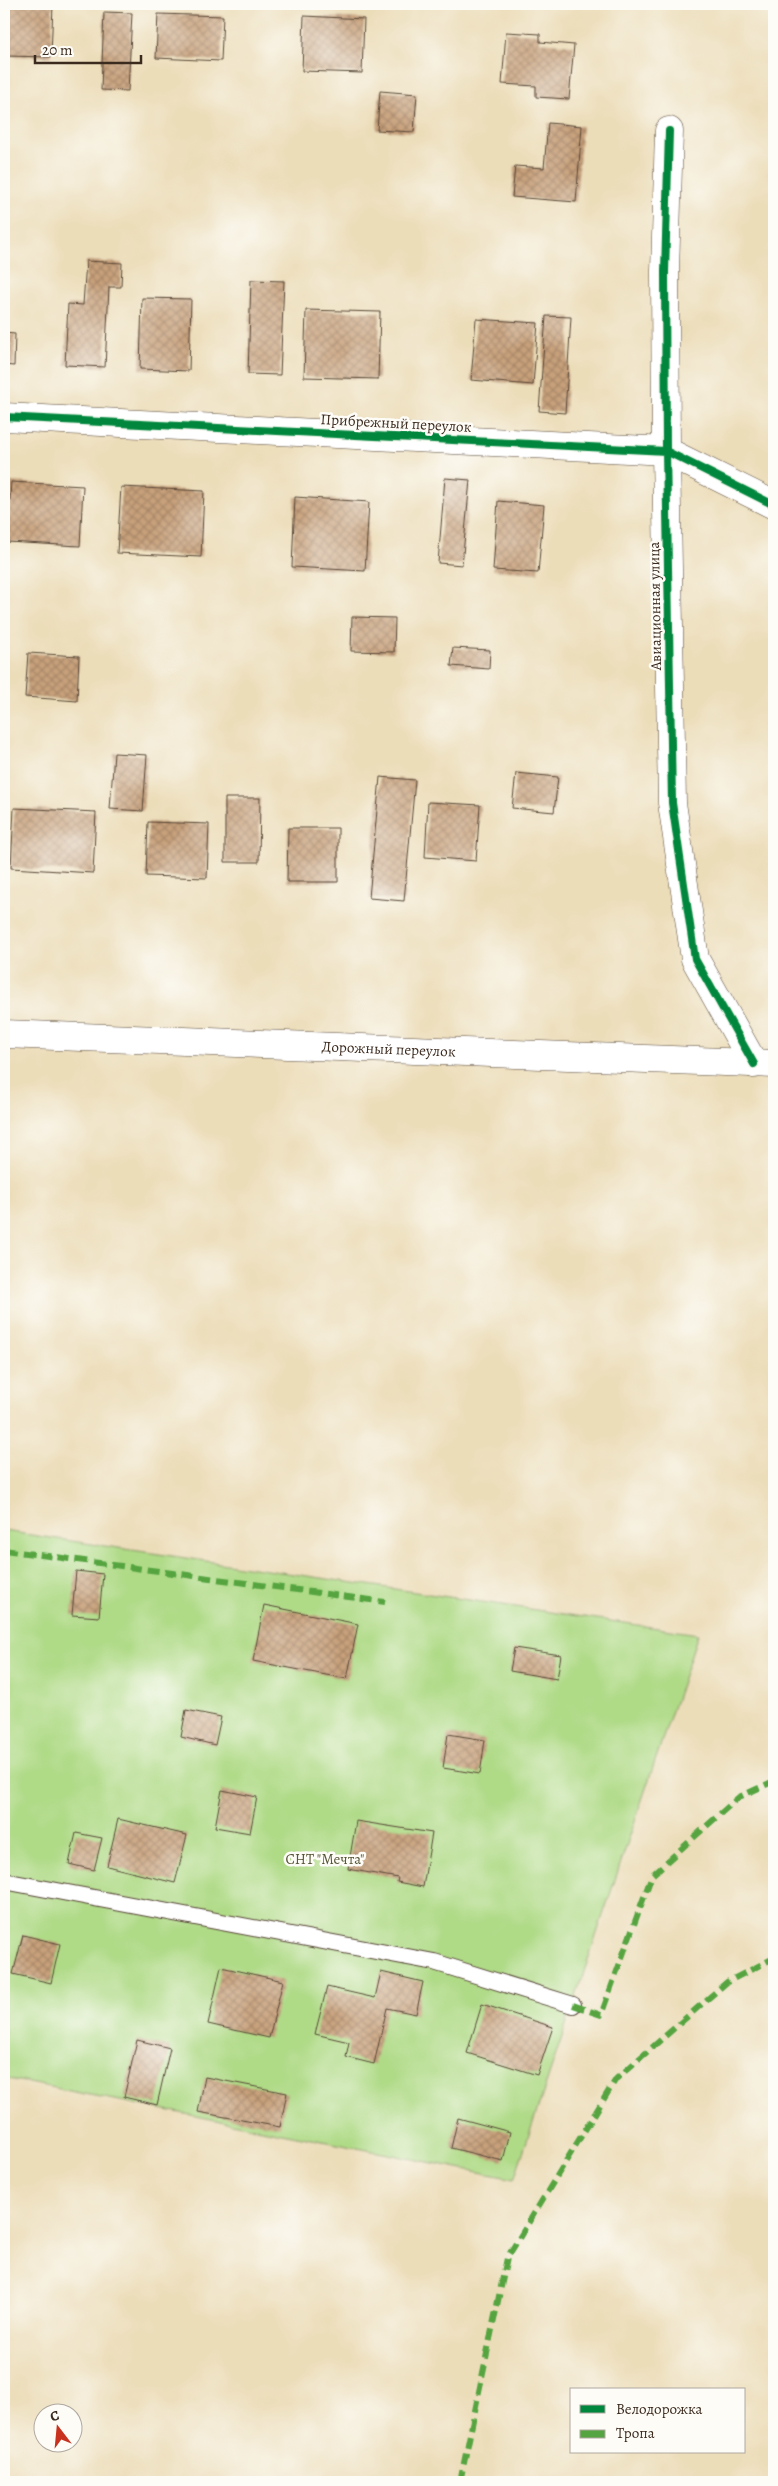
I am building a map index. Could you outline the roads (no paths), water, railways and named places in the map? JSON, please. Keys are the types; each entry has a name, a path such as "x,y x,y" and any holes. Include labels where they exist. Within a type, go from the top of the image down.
{"street":[{"name":"Авиационная улица","path":"669,131 665,272 672,803 695,959 764,1064"},
{"name":"Прибрежный переулок","path":"4,417 666,451 774,505"},
{"name":"Дорожный переулок","path":"4,1034 764,1064"}],"lane":[{"path":"4,1881 434,1962 573,2005"}],"park label":[{"name":"СНТ \"Мечта\"","path":"325,1859"}]}
